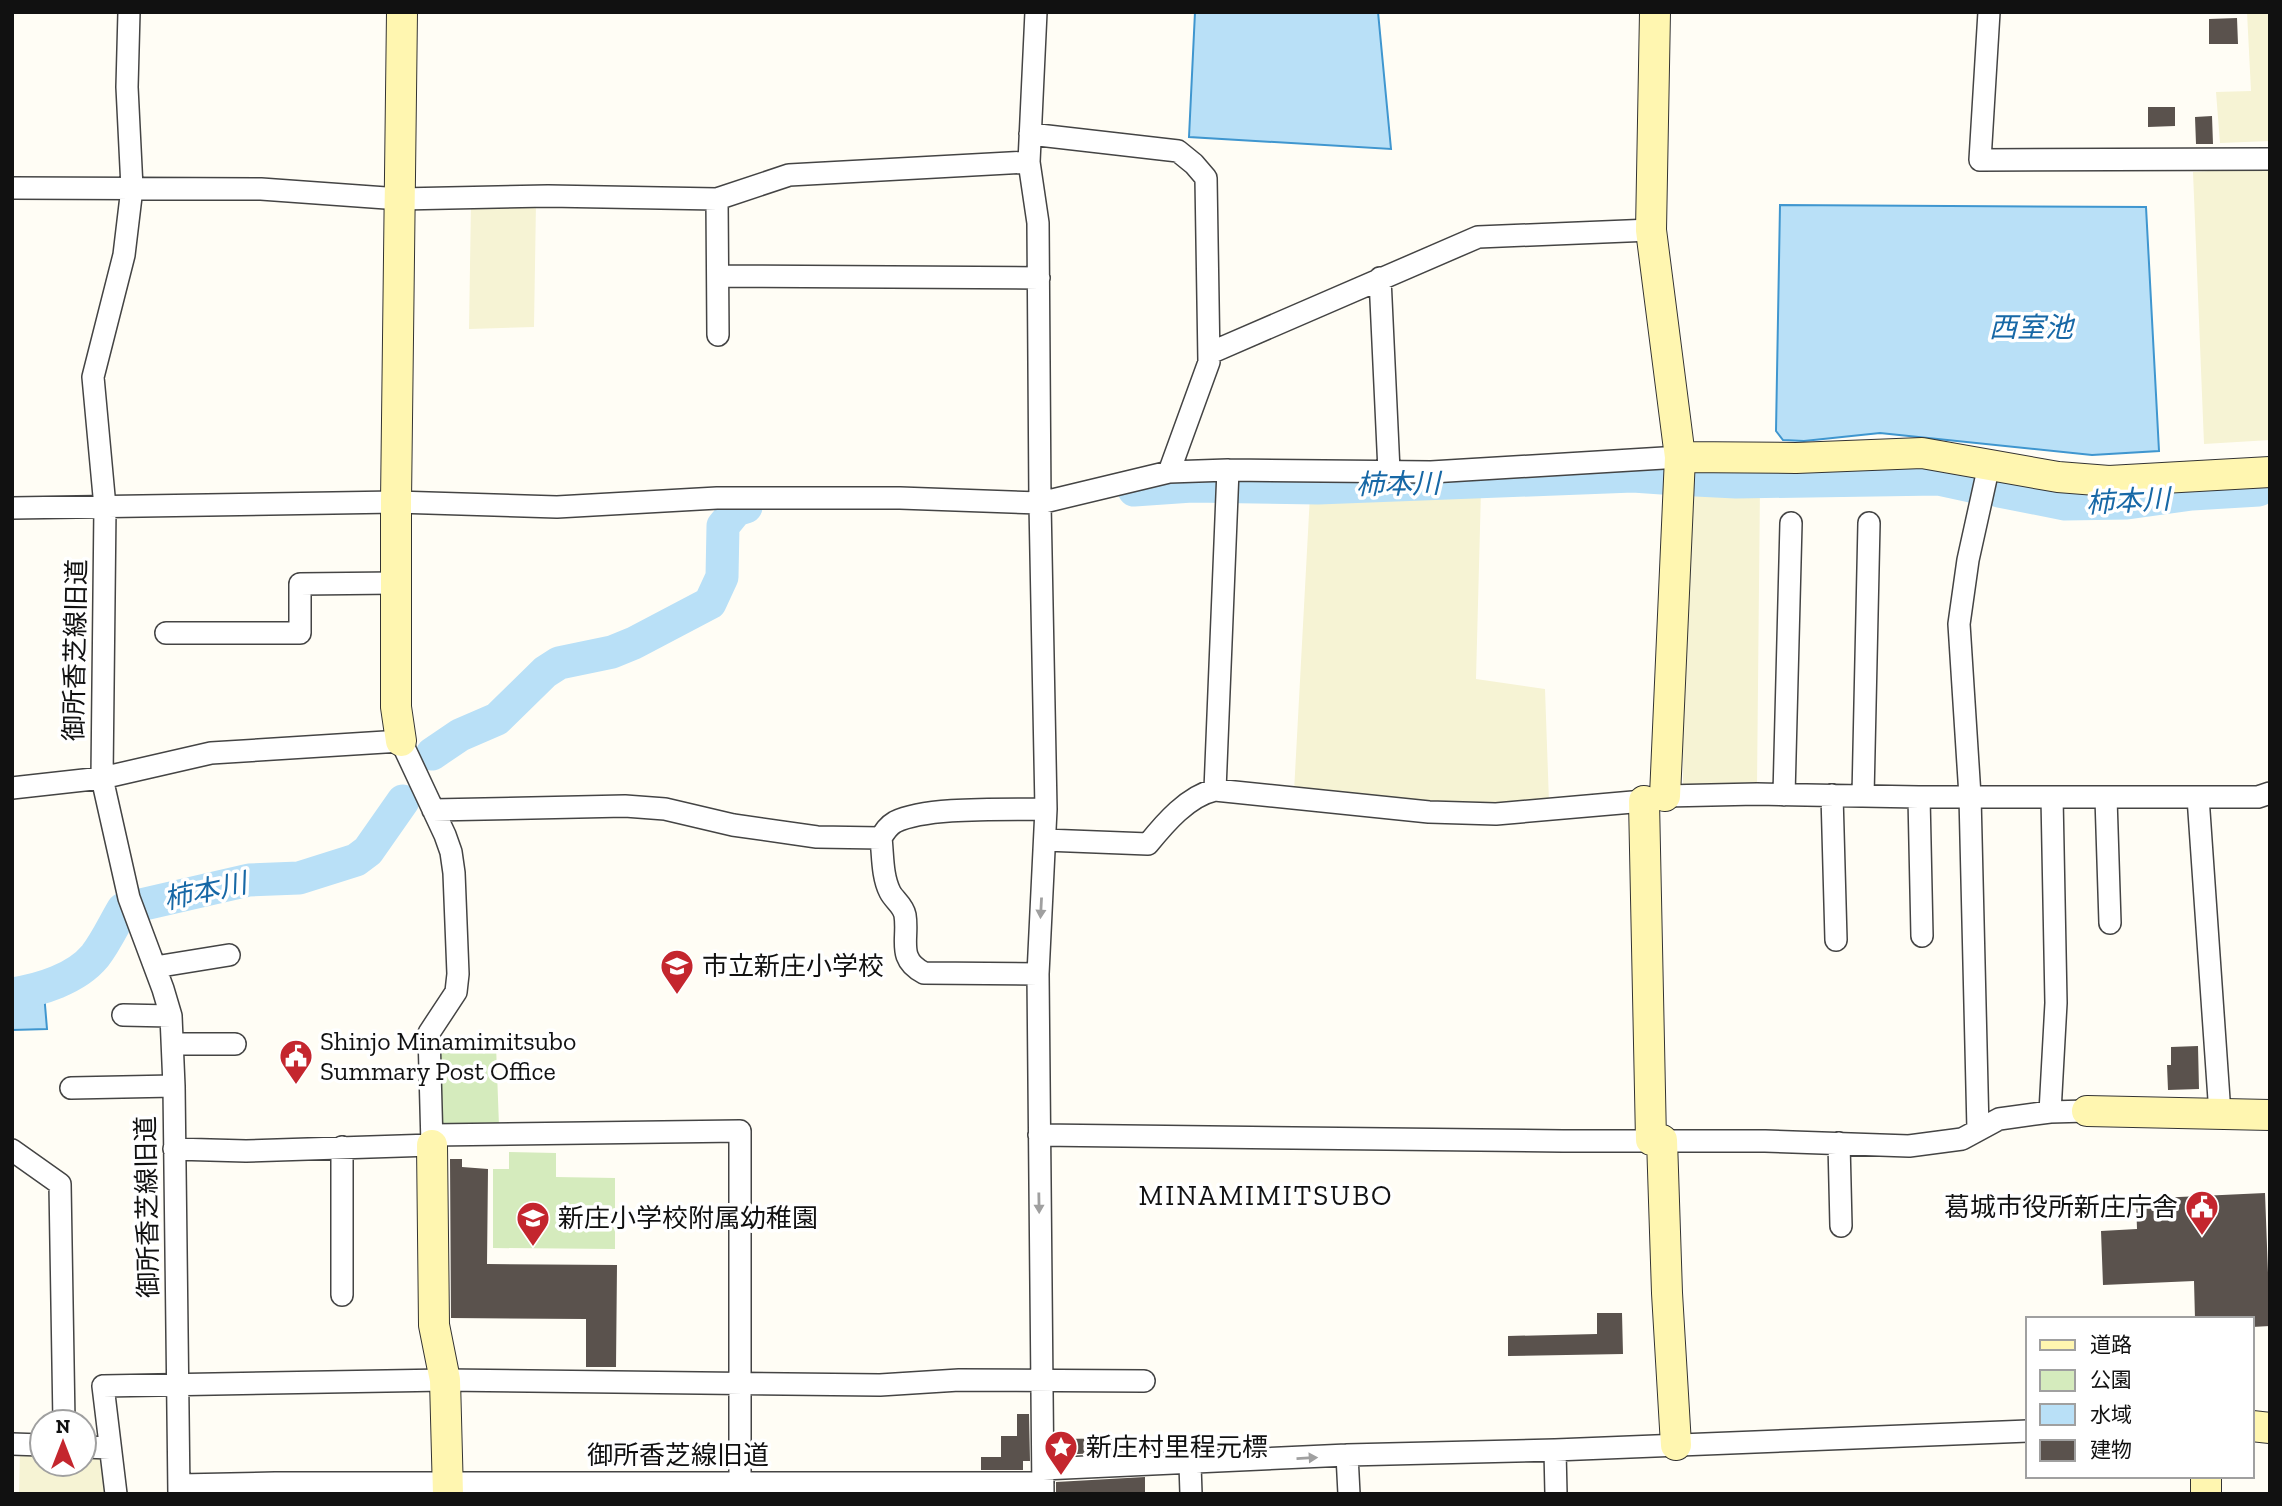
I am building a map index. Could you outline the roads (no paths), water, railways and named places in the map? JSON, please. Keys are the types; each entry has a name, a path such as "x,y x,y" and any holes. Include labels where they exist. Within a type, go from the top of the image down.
{"street":[{"name":"御所香芝線旧道","path":"129,12 127,87 132,188 124,255 93,377 105,507 102,778 132,907 171,1016 180,1490 740,1488 1043,1482 1190,1464 1347,1455 1555,1450 2026,1431"},
{"path":"402,12 396,707 401,741 451,852 458,974 456,992 429,1033 434,1325 445,1380 448,1489"},
{"path":"1037,12 1029,162 1038,223 1046,808 1038,974 1043,1482"},
{"path":"1655,12 1651,230 1680,457 1655,798 1656,1140 1676,1445"},
{"path":"1989,12 1980,160 2270,159"},
{"path":"1030,134 1178,151 1206,178 1209,362 1169,472"},
{"path":"12,188 261,189 400,199 548,196 717,200 789,175 1029,162"},
{"path":"717,200 719,335"},
{"path":"1210,353 1478,237 1651,230"},
{"path":"718,276 1039,278"},
{"path":"1380,278 1388,471"},
{"path":"12,508 396,502 557,508 717,498 900,498 1040,503 1169,472 1228,481 1680,457 1796,458 1922,453 2058,477 2109,481 2270,472"},
{"path":"1978,1130 1970,796 1959,624 1968,559 1989,465"},
{"path":"1215,790 1228,481"},
{"path":"1784,795 1790,523"},
{"path":"1863,796 1869,523"},
{"path":"166,633 300,633 300,584 396,583"},
{"path":"12,788 102,778 211,753 401,741"},
{"path":"1045,840 1148,844 1189,802 1215,790 1429,812 1496,814 1655,798 1784,795 2258,797 2270,793"},
{"path":"1832,795 1836,940"},
{"path":"1919,797 1922,936"},
{"path":"2050,1112 2056,1003 2052,797"},
{"path":"2106,797 2110,923"},
{"path":"2199,797 2220,1114"},
{"path":"433,810 625,806 665,810 733,825 817,837 881,838"},
{"path":"1038,974 924,973 912,967 906,956 905,915 885,879 881,838 887,827 898,821 939,812 1046,808"},
{"path":"155,967 229,956"},
{"path":"123,1015 171,1016"},
{"path":"173,1044 234,1044"},
{"path":"71,1088 174,1086"},
{"path":"1039,1135 1656,1140 1909,1146 1962,1139 1999,1119 2050,1112 2270,1115"},
{"path":"174,1149 246,1151 432,1140 740,1131 740,1488"},
{"path":"1839,1143 1841,1226"},
{"path":"342,1147 342,1295"},
{"path":"12,1150 60,1184 64,1408"},
{"path":"116,1494 103,1386 445,1380 880,1385 959,1380 1144,1381"},
{"path":"98,1448 110,1448"},
{"path":"1555,1450 1556,1494"},
{"path":"1347,1455 1349,1494"},
{"path":"1190,1464 1191,1494"}],"water":[{"path":"1195,12 1378,12 1391,149 1189,137"},
{"name":"西室池","path":"1780,205 2146,207 2159,451 2092,455 1880,433 1804,441 1783,440 1776,431"},
{"path":"44,993 47,1029 12,1030 12,1003"}],"waterway":[{"name":"柿本川","path":"1134,490 1192,486 1318,488 1633,476 1662,478"},
{"name":"柿本川","path":"1696,480 1736,482 1939,479 1976,487"},
{"name":"柿本川","path":"1999,491 2065,504 2127,503 2192,494 2259,490"},
{"name":"柿本川","path":"432,754 460,735 497,719 545,672 559,663 612,652 710,603 722,577 723,526 736,510 746,507"},
{"name":"柿本川","path":"12,994 57,982 78,971 103,945 123,909 249,880 299,878 356,860 368,851 403,801"}],"place":[{"name":"市立新庄小学校","path":"677,996"},
{"name":"Shinjo Minamimitsubo Summary Post Office","path":"296,1086"},
{"name":"葛城市役所新庄庁舎","path":"2202,1237"},
{"name":"新庄小学校附属幼稚園","path":"533,1248"},
{"name":"新庄村里程元標","path":"1061,1477"}],"district":[{"name":"MINAMIMITSUBO","path":"1266,1195"}]}
